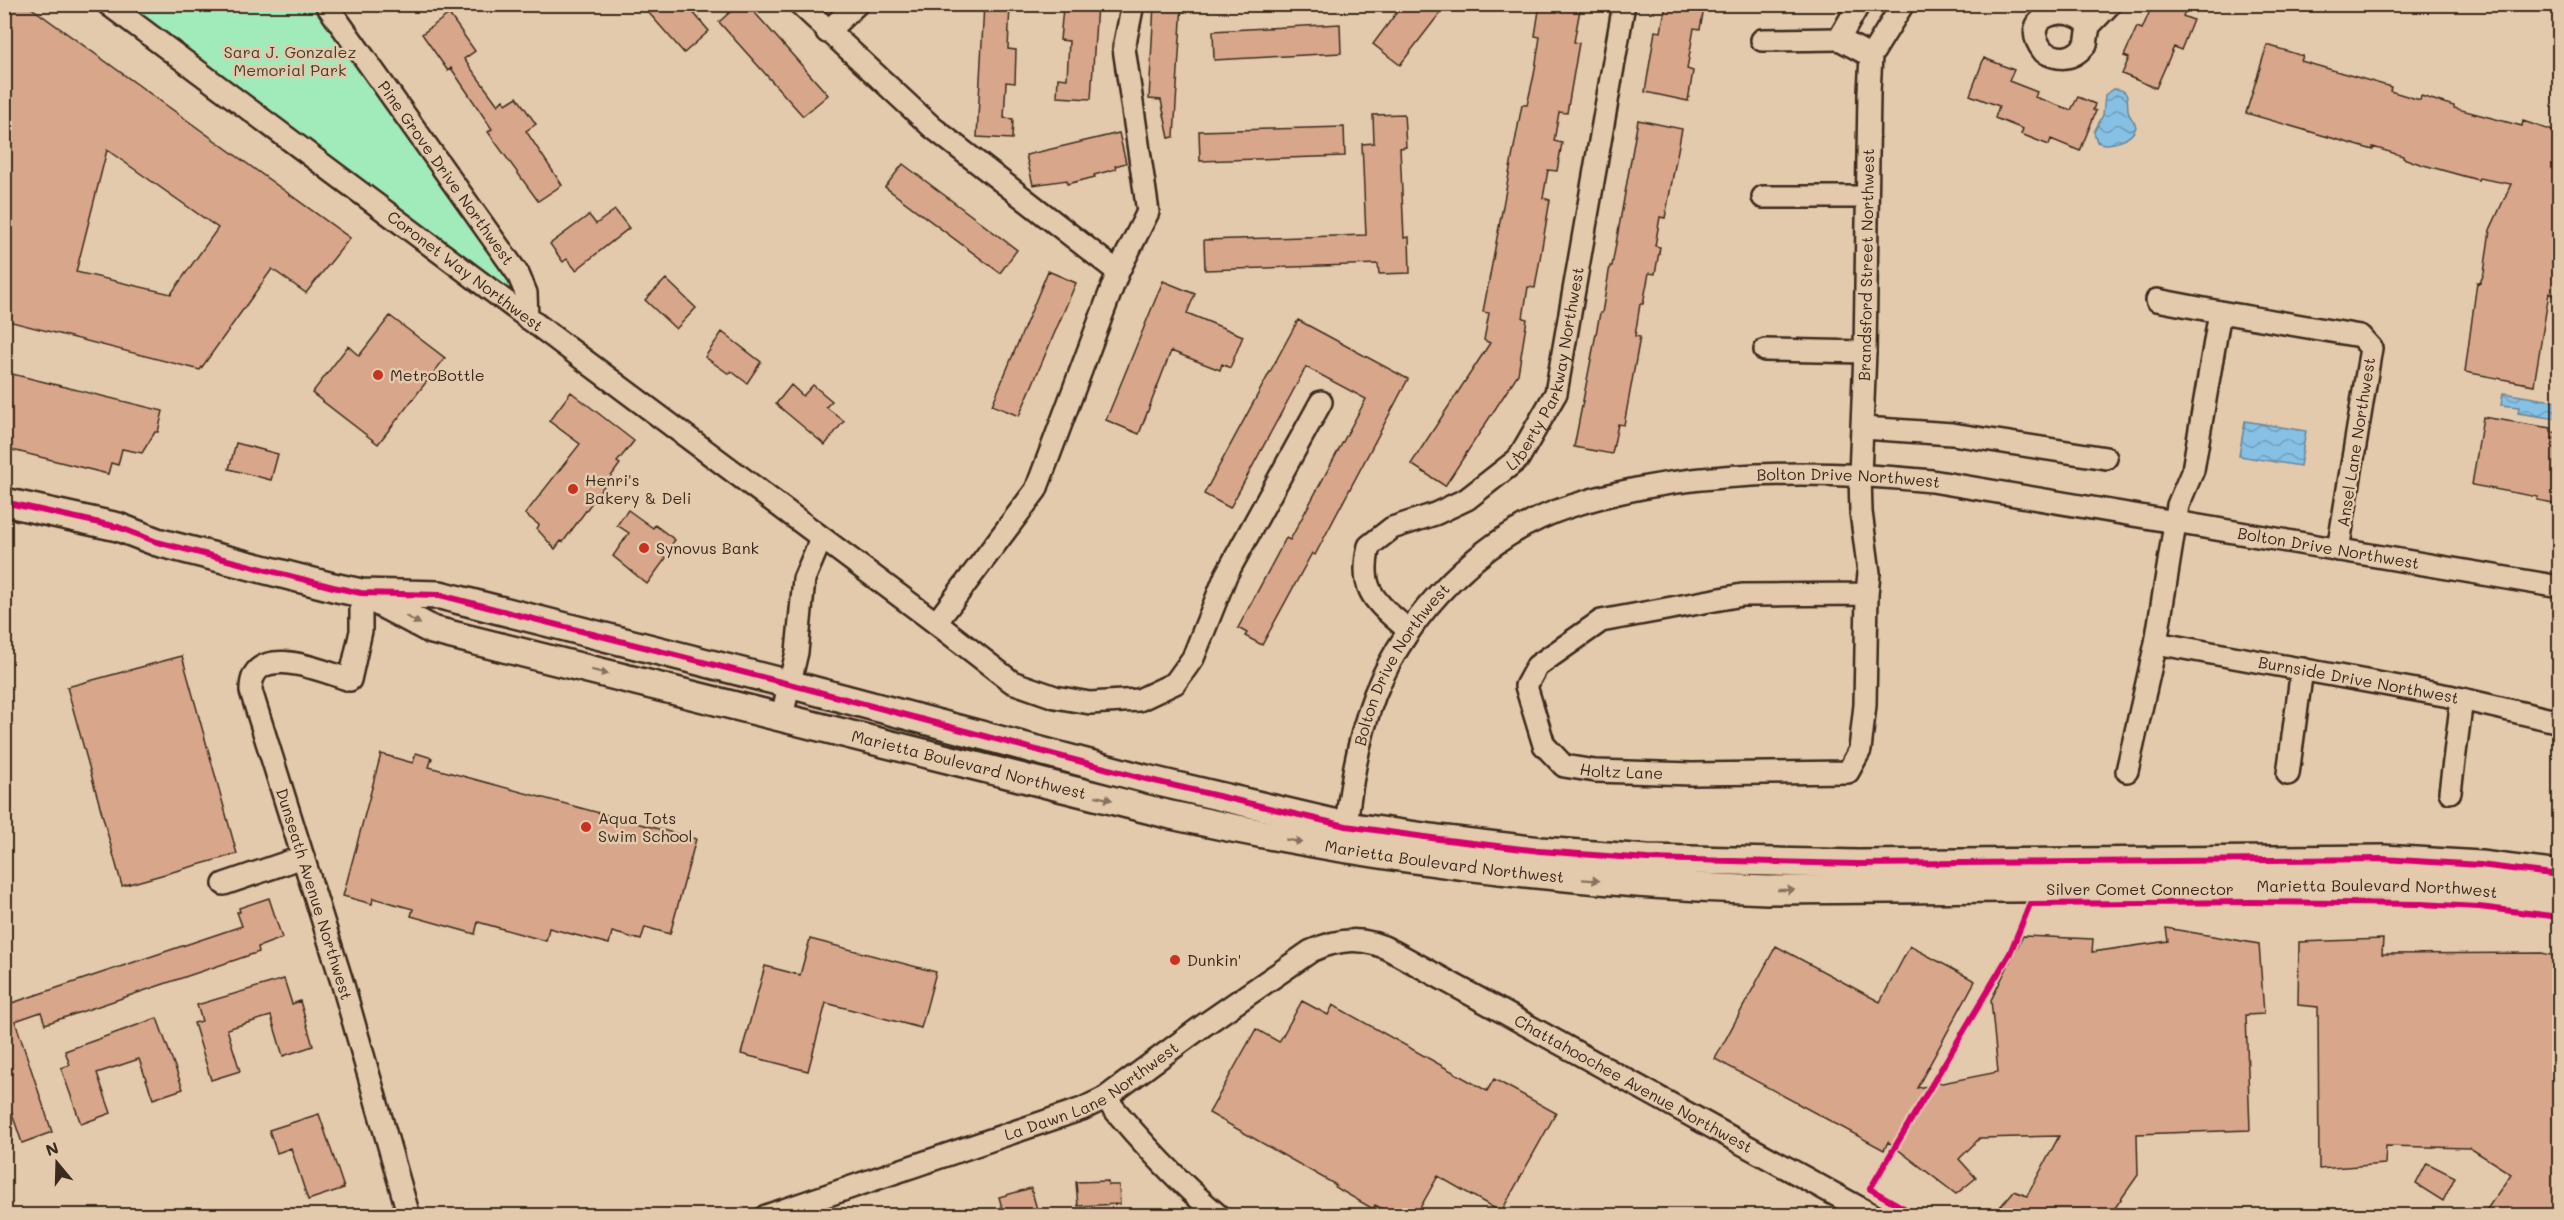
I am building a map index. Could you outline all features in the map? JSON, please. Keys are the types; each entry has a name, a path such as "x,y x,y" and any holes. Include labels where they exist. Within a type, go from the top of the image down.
{"main road":[{"path":"4,502 118,527 157,542 361,593 440,595 789,684 1146,780 1344,838 1647,859 1858,864 2383,859 2480,865 2559,875"},
{"name":"Marietta Boulevard Northwest","path":"361,593 432,630 1171,815 1344,838 1552,878 1767,890 1908,890 2155,885 2380,885 2463,888 2559,901"}],"street":[{"name":"Coronet Way Northwest","path":"108,4 821,539 906,600 1012,682 1055,697 1090,703 1139,700 1175,683 1193,658 1226,575 1321,402"},
{"name":"Pine Grove Drive Northwest","path":"326,4 518,274 526,292 527,318"},
{"path":"801,4 827,32 932,126 1118,272"},
{"path":"827,32 857,4"},
{"path":"936,623 1036,490 1118,272 1148,212 1124,48 1133,4"},
{"name":"Liberty Parkway Northwest","path":"1409,631 1370,592 1364,568 1369,546 1392,528 1435,514 1467,499 1518,459 1556,393 1624,4"},
{"path":"1839,39 1859,4"},
{"path":"1762,40 1839,39 1871,56 1903,4"},
{"path":"2088,26 2110,4"},
{"name":"Brandsford Street Northwest","path":"1860,475 1871,56"},
{"path":"1763,197 1867,197"},
{"name":"Ansel Lane Northwest","path":"2157,300 2360,336 2371,348 2338,550"},
{"path":"2127,771 2156,644 2175,522 2183,491 2193,471 2220,312"},
{"path":"1765,350 1865,352"},
{"path":"1863,428 1952,434 2106,458"},
{"name":"Bolton Drive Northwest","path":"1344,838 1357,754 1366,720 1391,661 1409,631 1455,578 1510,536 1567,507 1623,492 1725,477 1827,473 1932,481 2559,587"},
{"name":"Holtz Lane","path":"1860,475 1861,512 1869,573 1865,705 1860,750 1848,772 1692,774 1595,771 1564,766 1544,745 1526,686 1537,666 1601,621 1742,595 1867,594"},
{"path":"782,717 796,652 804,579 821,539"},
{"name":"Dunseath Avenue Northwest","path":"361,593 362,632 350,680 302,666 273,662 259,666 250,678 251,691 303,857 409,1215"},
{"name":"Burnside Drive Northwest","path":"2156,644 2462,699 2559,723"},
{"path":"2288,774 2302,669"},
{"path":"2450,792 2462,699"},
{"path":"224,884 303,857"},
{"name":"La Dawn Lane Northwest","path":"766,1215 1082,1109 1105,1098 1204,1025 1311,951 1330,942 1361,940 1394,952"},
{"name":"Chattahoochee Avenue Northwest","path":"1394,952 1874,1215"},
{"path":"1105,1098 1147,1148 1191,1192 1219,1215"}],"green space":[{"name":"Sara J. Gonzalez Memorial Park","path":"113,5 321,5 528,303"}],"water":[{"path":"2114,89 2124,91 2126,94 2129,114 2136,127 2130,136 2120,142 2108,144 2097,142 2094,132 2103,115 2105,95"},
{"path":"2503,393 2559,402 2559,415 2557,419 2518,413 2519,407 2501,405"},
{"path":"2245,421 2306,431 2300,466 2239,456"}],"building":[{"path":"4,4 26,4 350,238 306,293 272,269 200,370 4,320","holes":["107,150 218,228 171,294 76,272"]},
{"path":"641,4 686,4 709,31 684,53"},
{"path":"739,4 747,4 828,95 803,116 719,22"},
{"path":"984,4 1010,4 1008,49 1016,50 1015,83 1006,82 1004,118 1013,119 1012,139 977,137"},
{"path":"1071,4 1097,4 1091,99 1057,97 1058,78 1067,79 1069,41 1060,40 1063,8 1071,8"},
{"path":"1154,4 1182,4 1174,137 1169,138 1161,100 1149,99"},
{"path":"1403,4 1447,4 1400,65 1373,44"},
{"path":"1540,4 1581,4 1574,42 1579,43 1567,113 1559,112 1554,141 1562,143 1557,171 1548,170 1543,198 1550,200 1535,288 1528,287 1523,318 1527,319 1518,374 1445,486 1411,464 1490,343 1484,340 1489,313 1483,312 1522,105 1527,105 1534,75 1540,37 1535,36"},
{"path":"1666,4 1705,4 1700,29 1694,28 1687,69 1693,71 1688,101 1645,92 1655,31 1661,32"},
{"path":"2153,4 2188,4 2183,16 2193,20 2181,50 2174,47 2156,88 2122,74 2129,58 2124,56 2137,27 2142,29"},
{"path":"449,14 475,51 464,59 498,105 503,100 506,104 517,97 536,124 526,131 562,185 538,201 488,132 492,129 451,68 448,71 422,34"},
{"path":"1340,24 1341,53 1214,60 1213,31"},
{"path":"2267,45 2303,56 2301,61 2391,87 2390,91 2420,100 2421,96 2454,106 2454,108 2522,126 2523,121 2559,133 2559,299 2549,293 2534,385 2465,372 2477,282 2480,283 2484,273 2490,230 2511,184 2479,178 2478,180 2420,164 2373,147 2373,150 2246,113"},
{"path":"1984,58 2014,70 2009,81 2037,92 2035,97 2071,110 2078,97 2095,104 2093,110 2096,111 2080,151 2051,139 2049,145 2021,134 2023,129 1995,118 1999,106 1970,95"},
{"path":"1404,114 1406,147 1400,148 1404,238 1409,237 1410,273 1379,274 1378,264 1205,270 1204,240 1366,235 1362,144 1374,143 1373,115"},
{"path":"1638,120 1682,129 1665,218 1660,217 1655,246 1660,247 1655,274 1649,273 1643,304 1640,304 1635,336 1640,337 1624,425 1618,424 1612,454 1574,447 1600,313 1602,313 1610,266 1612,266"},
{"path":"1344,127 1345,156 1200,161 1199,131"},
{"path":"1119,133 1126,163 1115,166 1116,169 1094,175 1095,177 1067,184 1067,180 1033,185 1026,155"},
{"path":"903,164 1017,250 1000,273 885,187"},
{"path":"615,210 629,228 576,270 567,259 563,262 550,244 589,215 596,224"},
{"path":"1048,271 1076,283 1019,416 992,405"},
{"path":"666,279 696,308 676,329 645,300"},
{"path":"1163,281 1195,294 1187,313 1243,336 1230,368 1222,364 1220,370 1171,351 1139,434 1106,420"},
{"name":"MetroBottle","path":"390,316 445,358 378,444 312,393 348,346 359,356"},
{"path":"1298,320 1408,379 1315,555 1312,553 1262,645 1245,636 1247,633 1238,628 1286,538 1290,540 1366,399 1306,367 1230,508 1204,494"},
{"path":"722,332 761,362 747,383 731,371 729,374 705,357"},
{"path":"4,372 163,411 158,432 155,432 142,453 122,449 118,465 111,463 108,474 4,448"},
{"path":"791,385 803,396 813,385 832,401 826,407 844,421 825,445 776,404"},
{"name":"Henri's Bakery & Deli","path":"571,392 634,441 617,462 620,464 563,542 561,541 555,549 537,529 539,525 525,514 580,444 549,421"},
{"path":"2483,417 2551,428 2551,432 2559,433 2559,504 2537,500 2538,497 2472,485"},
{"path":"236,443 278,454 271,480 229,469"},
{"name":"Synovus Bank","path":"628,510 653,528 655,525 675,540 663,556 666,558 647,584 613,556 629,533 617,525"},
{"path":"182,656 237,854 122,886 67,687"},
{"path":"416,753 432,758 429,767 696,839 670,934 645,927 641,940 612,932 609,944 549,928 546,941 478,922 475,934 411,916 413,909 373,898 372,904 343,896 381,754 413,763"},
{"path":"269,898 282,938 258,947 259,952 45,1024 41,1012 15,1021 52,1132 22,1143 4,1090 4,999 7,999 9,1004 242,926 237,912 240,912 239,908"},
{"path":"2166,928 2259,944 2264,1014 2246,1015 2250,1130 2137,1134 2138,1175 2110,1215 1993,1215 2014,1191 2027,1196 2059,1136 1980,1138 1959,1159 1976,1178 1956,1194 1888,1142 1884,1150 1715,1059 1776,946 1880,1002 1910,946 1975,981 1917,1088 1998,1072 1991,1000 2023,936 2093,939 2092,952 2168,941"},
{"path":"810,939 936,972 921,1028 826,1003 808,1071 741,1054 765,966 800,975"},
{"path":"2383,939 2382,954 2542,953 2559,957 2559,1215 2483,1215 2511,1174 2470,1148 2386,1146 2385,1164 2319,1169 2318,1007 2298,1005 2299,942"},
{"path":"284,979 292,1004 300,1001 313,1046 283,1056 271,1016 227,1029 240,1071 211,1080 194,1023 202,1021 197,1005"},
{"path":"1302,1001 1328,1015 1333,1005 1487,1091 1494,1079 1556,1113 1501,1212 1438,1176 1416,1215 1394,1215 1375,1205 1373,1209 1335,1187 1336,1185 1209,1113 1256,1029 1279,1042"},
{"path":"157,1018 183,1089 153,1099 139,1059 97,1073 111,1113 81,1124 61,1068 70,1065 65,1051"},
{"path":"319,1114 344,1188 308,1200 291,1148 277,1153 269,1130"},
{"path":"2427,1163 2455,1177 2443,1201 2416,1184"},
{"path":"1108,1181 1108,1185 1119,1185 1120,1204 1078,1206 1076,1182"},
{"path":"1031,1188 1038,1213 1004,1215 999,1197"}],"cycle path":[{"path":"4,502 118,527 157,542 361,593 440,595 789,684 1146,779 1346,826 1540,851 1647,859 1858,864 2383,859 2480,865 2560,875"},
{"name":"Silver Comet Connector","path":"1918,1216 1870,1189 2010,953 2030,904 2252,902 2421,904 2479,907 2560,917"}],"place":[{"name":"MetroBottle","path":"378,375"},
{"name":"Henri's Bakery & Deli","path":"573,489"},
{"name":"Synovus Bank","path":"644,548"},
{"name":"Aqua Tots Swim School","path":"586,827"},
{"name":"Dunkin'","path":"1175,960"}]}
